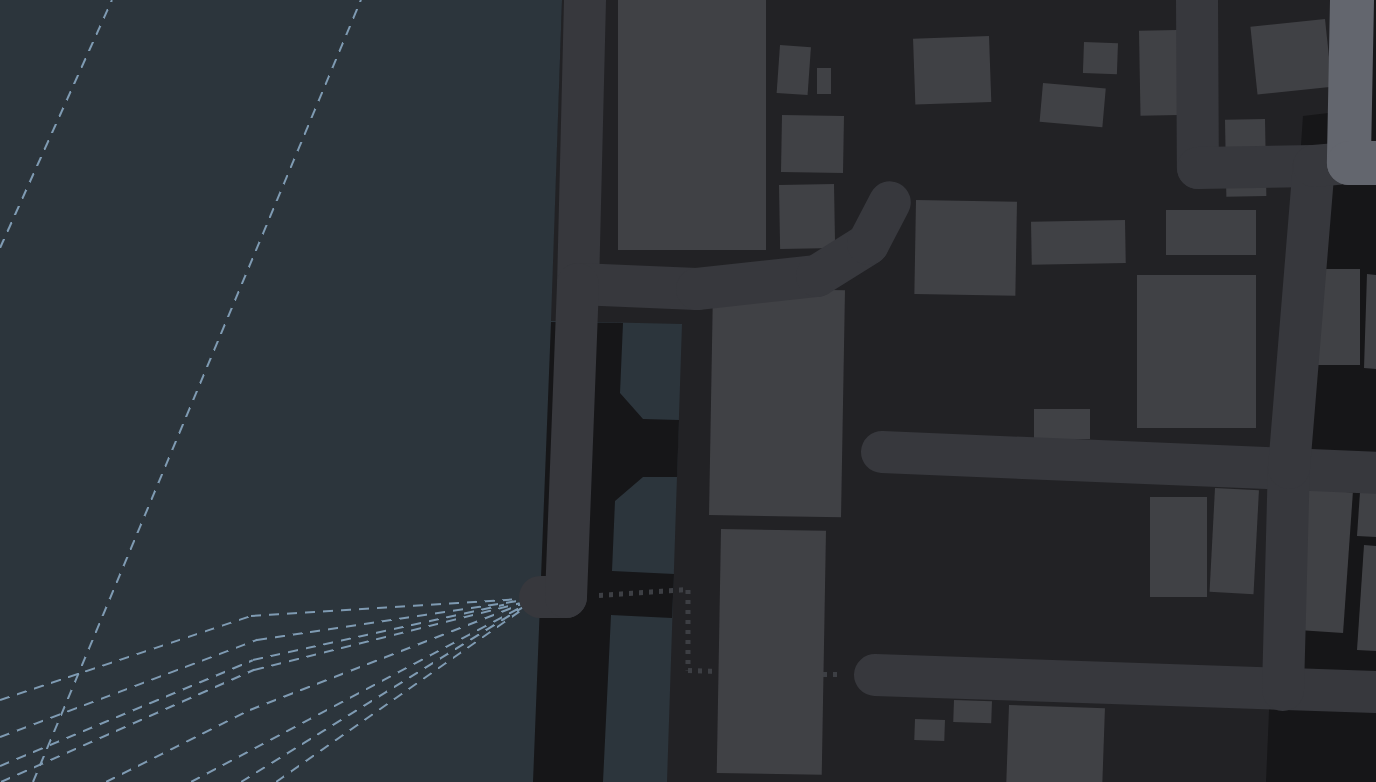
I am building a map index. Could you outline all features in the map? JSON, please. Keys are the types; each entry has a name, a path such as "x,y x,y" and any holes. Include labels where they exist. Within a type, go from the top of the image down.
{"highway":[{"path":"1346,164 1352,0"}],"street":[{"path":"553,597 578,284 585,0"},
{"path":"1197,0 1198,168 1346,164 1289,468 1283,690"},
{"path":"578,284 697,289 817,276 868,244 890,202"},
{"path":"882,452 1376,473"},
{"path":"875,675 1376,692"}],"path":[{"path":"553,597 688,589 688,670 718,671"}],"shaded area":[{"path":"0,0 562,0 551,321 682,324 667,782 0,782"},
{"path":"562,0 1340,0 1337,112 1303,116 1280,454 1266,782 533,782"}],"pier":[{"path":"551,322 623,323 620,393 643,419 679,420 677,477 643,477 615,501 612,571 674,574 672,618 611,615 603,782 533,782"}],"building":[{"path":"618,0 766,0 766,250 618,250"},
{"path":"1325,19 1332,87 1258,94 1250,27"},
{"path":"1177,30 1178,115 1140,116 1139,31"},
{"path":"989,36 991,102 915,105 913,39"},
{"path":"1084,42 1118,43 1117,74 1083,73"},
{"path":"780,45 811,47 808,95 777,93"},
{"path":"817,68 831,68 831,94 817,94"},
{"path":"1043,83 1106,88 1102,127 1040,122"},
{"path":"782,115 844,116 843,173 781,172"},
{"path":"1265,119 1266,196 1226,197 1225,120"},
{"path":"834,184 835,248 780,249 779,185"},
{"path":"916,200 1017,202 1015,296 914,294"},
{"path":"1166,210 1256,210 1256,255 1166,255"},
{"path":"1125,220 1126,263 1032,265 1031,222"},
{"path":"1317,269 1360,269 1360,365 1317,365"},
{"path":"1367,274 1376,275 1376,369 1364,368"},
{"path":"1137,275 1256,275 1256,428 1137,428"},
{"path":"713,288 845,290 841,517 709,515"},
{"path":"1034,409 1090,409 1090,439 1034,439"},
{"path":"1215,488 1259,490 1253,594 1210,592"},
{"path":"1304,489 1353,492 1343,633 1294,630"},
{"path":"1360,492 1376,493 1376,537 1357,536"},
{"path":"1150,497 1207,497 1207,597 1150,597"},
{"path":"721,529 826,531 822,775 717,773"},
{"path":"1364,545 1376,546 1376,651 1357,650"},
{"path":"954,700 992,701 991,723 953,722"},
{"path":"1009,705 1105,708 1102,782 1006,782"},
{"path":"915,719 945,720 944,741 914,740"}],"ferry route":[{"path":"0,248 112,0"},
{"path":"33,782 361,0"},
{"path":"0,700 251,616 519,599"},
{"path":"0,737 257,640 519,601"},
{"path":"1,782 254,670 520,603"},
{"path":"0,766 253,660 504,605"},
{"path":"106,782 250,710 520,605"},
{"path":"191,782 521,607"},
{"path":"241,782 522,608"},
{"path":"276,782 519,612"}]}
